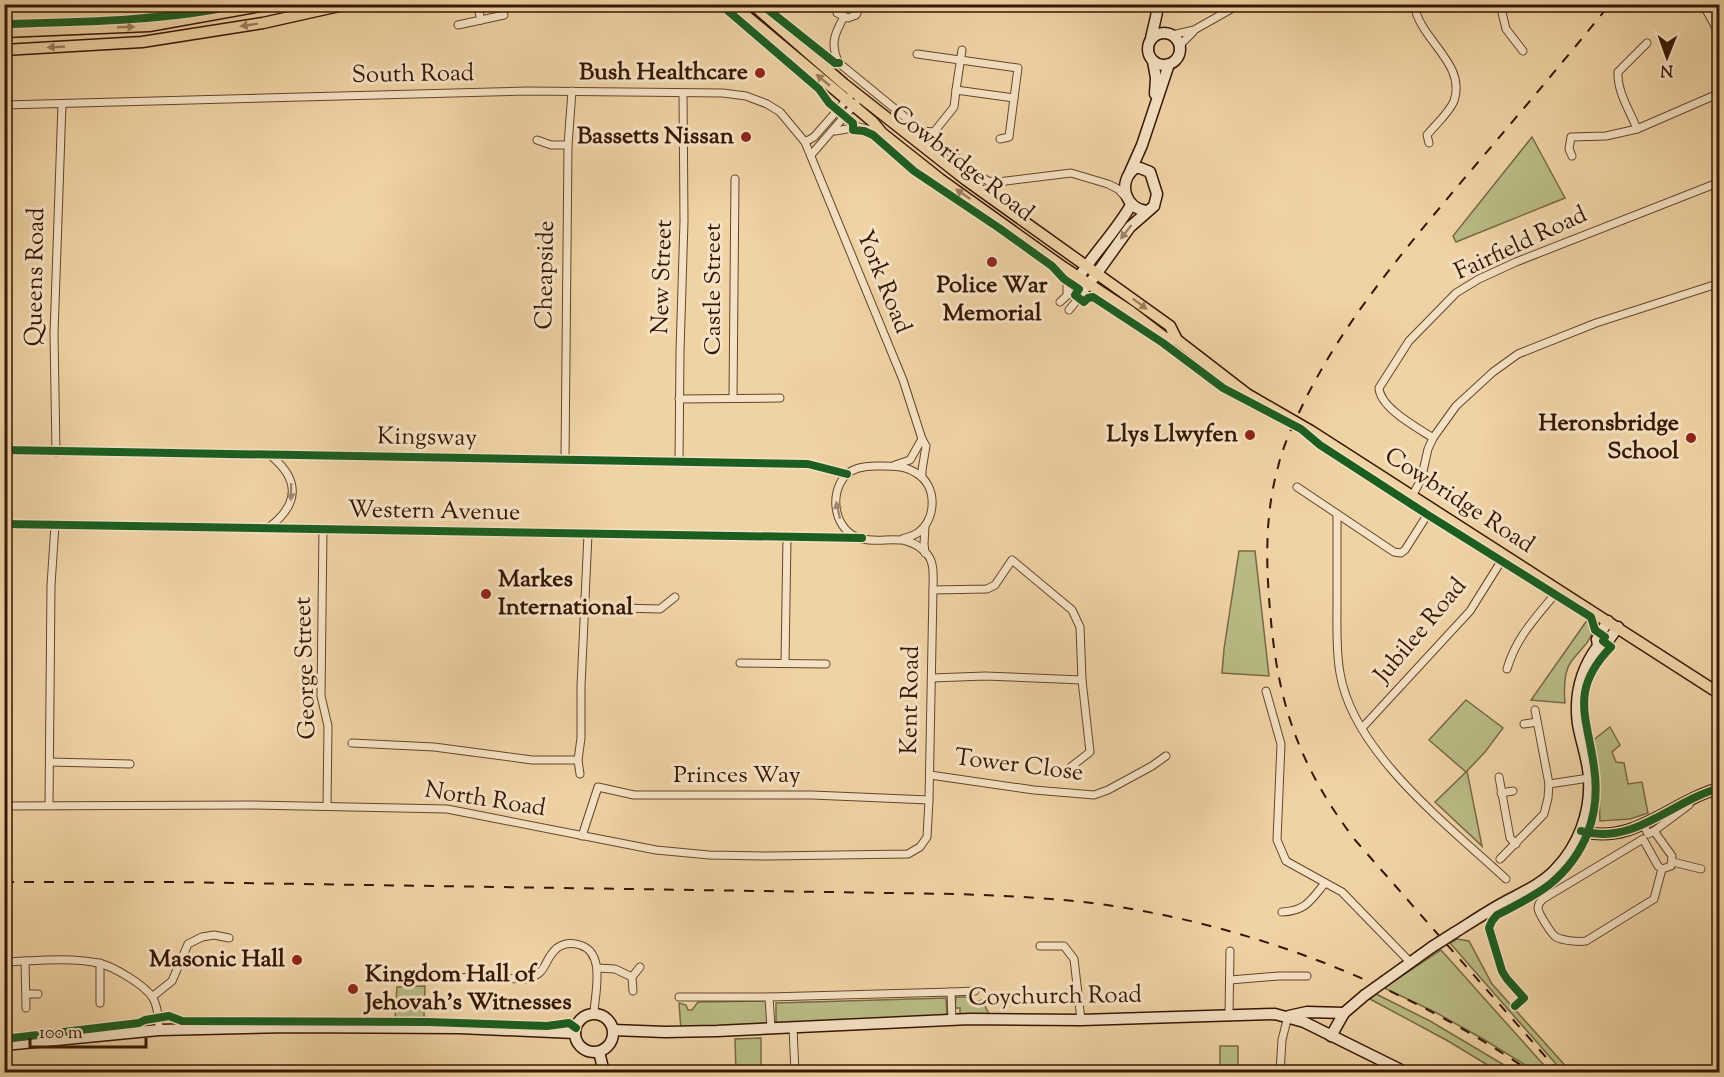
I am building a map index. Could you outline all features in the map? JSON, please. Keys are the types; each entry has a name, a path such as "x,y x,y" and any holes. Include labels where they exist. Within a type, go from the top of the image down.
{"main road":[{"path":"4,32 149,26 272,4"},
{"path":"4,50 142,42 263,23 348,4"},
{"name":"Cowbridge Road","path":"732,4 854,99 1171,327 1177,340"},
{"name":"Cowbridge Road","path":"752,4 854,99 882,133 940,179 1063,267 1130,311 1164,337 1177,340 1247,394 1311,431 1719,694"},
{"path":"1155,100 1156,78 1148,48 1152,39 1158,4"},
{"path":"1147,211 1140,211 1130,203 1124,186 1142,145 1155,100 1169,64 1176,58 1179,46 1157,16"},
{"path":"1152,39 1156,35 1170,34"},
{"path":"1153,61 1159,64 1169,64"},
{"path":"1089,284 1130,227 1154,206 1157,194 1153,177 1143,160 1142,145"},
{"path":"1128,175 1135,168 1148,170"},
{"path":"1079,277 1119,224 1130,203"},
{"path":"1331,1036 1344,1012 1365,995 1432,946 1535,886 1549,875 1574,845 1581,831 1586,811 1589,778 1578,724 1580,679 1589,658 1598,646 1605,645 1613,624"},
{"path":"1581,831 1609,835 1647,832 1692,798 1719,788"},
{"path":"1288,1016 1307,1012 1344,1012"},
{"path":"594,1013 607,1019 613,1030 610,1042 599,1052 590,1052 583,1048 575,1034 581,1019 594,1013"},
{"name":"Coychurch Road","path":"613,1030 665,1032 952,1020 1081,1020 1275,1014 1288,1016 1405,1072"},
{"path":"4,1045 159,1030 289,1027 459,1028 575,1034"},
{"path":"599,1052 604,1072"}],"street":[{"path":"208,4 212,16"},
{"path":"477,4 481,20"},
{"path":"835,4 837,13 848,18 856,15 861,4"},
{"path":"1179,46 1194,30 1240,4"},
{"path":"1414,4 1418,22 1451,66 1456,83 1453,102 1428,139 1419,135"},
{"path":"1500,4 1506,29 1522,41 1523,51"},
{"path":"1703,4 1719,35"},
{"path":"458,25 504,15"},
{"path":"844,17 835,33 833,46 839,63 922,131 934,132"},
{"path":"1170,34 1194,30"},
{"path":"1637,129 1618,81 1618,72 1647,43"},
{"path":"962,50 954,107 934,132 934,139 938,143 988,181 998,182 1064,172 1118,189 1130,203"},
{"path":"917,54 1018,68 1009,137 1000,139"},
{"path":"956,90 1014,98"},
{"name":"South Road","path":"4,105 572,91 723,93 746,96 768,104 785,117 805,142"},
{"name":"Cheapside","path":"565,460 568,145 572,91"},
{"name":"New Street","path":"679,462 684,221 683,93"},
{"path":"1572,156 1569,149 1571,137 1606,136 1637,129 1719,93"},
{"path":"811,155 832,132 854,99"},
{"path":"805,142 814,137 854,99"},
{"name":"Queens Road","path":"56,452 54,334 62,104"},
{"path":"832,132 842,128 859,127 882,133"},
{"path":"537,140 551,145 568,145"},
{"name":"York Road","path":"805,142 864,291 903,381 922,439 927,446 922,477"},
{"path":"1107,184 1128,175"},
{"name":"Castle Street","path":"734,398 735,179"},
{"name":"Fairfield Road","path":"1433,438 1389,408 1379,393 1379,388 1409,341 1456,293 1479,279 1516,262 1719,182"},
{"path":"1063,267 1067,276 1067,294"},
{"path":"1060,302 1072,290 1079,277"},
{"path":"1412,496 1421,480 1433,438 1456,405 1493,372 1518,354 1596,323 1719,283"},
{"path":"1069,310 1089,284"},
{"path":"679,399 780,398"},
{"path":"893,466 910,460 922,439"},
{"name":"Kingsway","path":"4,450 808,464 847,474"},
{"path":"268,528 291,504 293,490 289,476 270,455"},
{"path":"902,539 913,535 925,525 932,508 931,490 922,477 914,471 893,466 861,467 847,474 837,490 835,506 842,523 854,535 862,538 902,539 911,542 926,553"},
{"path":"1297,487 1394,552 1401,553 1406,550 1431,509"},
{"path":"1337,514 1338,641 1340,674 1347,701 1379,755 1408,788 1506,879"},
{"name":"Western Avenue","path":"4,524 862,538"},
{"path":"50,805 51,585 55,525"},
{"name":"Kent Road","path":"920,847 927,837 932,678 932,564 924,544 925,525"},
{"name":"George Street","path":"323,529 321,696 328,726 327,805"},
{"path":"580,774 578,760 581,738 580,686 588,534"},
{"path":"785,662 787,538"},
{"name":"Jubilee Road","path":"1362,729 1470,611 1505,555"},
{"path":"933,590 987,589 995,585 1012,560 1072,610 1080,627 1082,680 1090,752 1067,770"},
{"path":"1507,669 1512,651 1526,628 1559,589"},
{"path":"585,607 660,609 675,597"},
{"path":"740,663 826,664"},
{"path":"932,678 985,676 1082,680"},
{"path":"1266,691 1281,744 1277,840 1286,861 1342,892 1410,962"},
{"path":"1500,859 1544,814 1548,798 1549,784 1535,710"},
{"path":"1524,724 1537,722"},
{"path":"352,743 434,747 532,760 578,760"},
{"name":"Tower Close","path":"930,775 1034,790 1094,795 1108,790 1166,756"},
{"path":"50,762 130,764"},
{"path":"1498,777 1510,838 1516,844"},
{"path":"1549,784 1589,778"},
{"name":"Princes Way","path":"582,836 598,787 634,795 812,795 929,800"},
{"path":"1502,794 1512,791"},
{"name":"North Road","path":"4,806 327,805 447,809 656,850 709,855 908,854 920,847"},
{"path":"1647,832 1672,856 1669,867 1662,869"},
{"path":"1647,832 1655,863 1662,869"},
{"path":"1647,832 1542,899 1538,905 1538,911 1557,937 1578,942 1586,941 1654,899 1662,869"},
{"path":"1672,862 1701,869"},
{"path":"1282,912 1294,912 1307,906 1325,883"},
{"path":"152,998 172,981 188,944 202,937 214,935 229,938"},
{"path":"440,977 525,980 536,977 546,967 556,950 569,943 586,947 595,959 597,968 594,1013"},
{"path":"1040,946 1064,946 1074,959 1081,1020"},
{"path":"1228,1015 1230,951"},
{"path":"4,962 53,959 99,963 117,970 152,998 159,1018 159,1030"},
{"path":"25,961 26,1008"},
{"path":"99,963 100,1003"},
{"path":"633,991 632,977 640,967"},
{"path":"597,968 615,969 632,977"},
{"path":"1230,980 1308,976"},
{"path":"951,992 952,1020"},
{"path":"679,997 975,992"},
{"path":"27,994 38,994"},
{"path":"688,997 688,1006"},
{"path":"769,997 771,1028"},
{"path":"1280,1072 1282,1041 1288,1016"},
{"path":"793,1028 795,1072"}],"green space":[{"path":"1532,137 1565,198 1456,242 1453,236"},
{"path":"1239,551 1255,551 1269,676 1222,673"},
{"path":"1588,619 1593,630 1588,642 1568,666 1565,703 1531,700"},
{"path":"1466,700 1503,728 1467,771 1482,846 1435,802 1466,772 1429,740"},
{"path":"1610,727 1620,745 1612,752 1616,762 1624,763 1628,784 1642,782 1648,813 1630,819 1600,821 1598,763 1591,742"},
{"path":"1457,939 1469,941 1492,984 1571,1072 1563,1072 1450,943"},
{"path":"1441,950 1552,1072 1537,1072 1435,1012 1384,988"},
{"path":"425,986 424,1018 395,1018 397,987"},
{"path":"1376,994 1430,1021 1516,1072 1499,1072 1448,1041 1370,999"},
{"path":"956,997 970,997 973,1002 982,1000 989,1014 960,1014 960,1008 955,1008"},
{"path":"946,998 947,1016 776,1025 776,1003"},
{"path":"766,1001 768,1027 681,1030 679,1003 686,1005 688,1010 692,1010 698,1002"},
{"path":"761,1038 761,1072 736,1072 735,1039"},
{"path":"1220,1046 1238,1046 1238,1072 1220,1072"}],"railway":[{"path":"1559,1072 1355,840 1321,789 1296,737 1280,682 1271,621 1267,544 1273,486 1284,449 1307,396 1340,340 1376,287 1416,237 1610,4"},
{"path":"4,882 172,882 957,894 1107,905 1219,928 1328,965 1381,987 1433,1013 1483,1041 1531,1072"}],"cycle path":[{"path":"4,24 154,17 243,4"},
{"path":"720,4 819,89 829,103 853,123 853,130 873,135 914,171 1052,266 1064,279 1079,289 1075,295 1084,302 1093,297 1163,343 1223,388 1301,429 1320,445 1591,617 1595,630 1605,637 1603,641 1611,647 1598,662 1585,690 1585,718 1596,784 1593,817 1581,847 1562,873 1537,893 1497,915 1489,928 1502,971 1524,998 1515,1006"},
{"path":"761,4 835,63 839,63"},
{"path":"4,450 808,464 847,474"},
{"path":"4,524 862,538"},
{"path":"1581,831 1600,834 1635,827 1702,794 1720,788"},
{"path":"4,1039 139,1023 169,1016 182,1021 429,1022 547,1026 569,1023 576,1028"}],"place":[{"name":"Bush Healthcare","path":"760,73"},
{"name":"Bassetts Nissan","path":"746,137"},
{"name":"Police War Memorial","path":"992,262"},
{"name":"Llys Llwyfen","path":"1250,435"},
{"name":"Heronsbridge School","path":"1691,438"},
{"name":"Markes International","path":"486,594"},
{"name":"Masonic Hall","path":"297,960"},
{"name":"Kingdom Hall of Jehovah's Witnesses","path":"353,989"}]}
